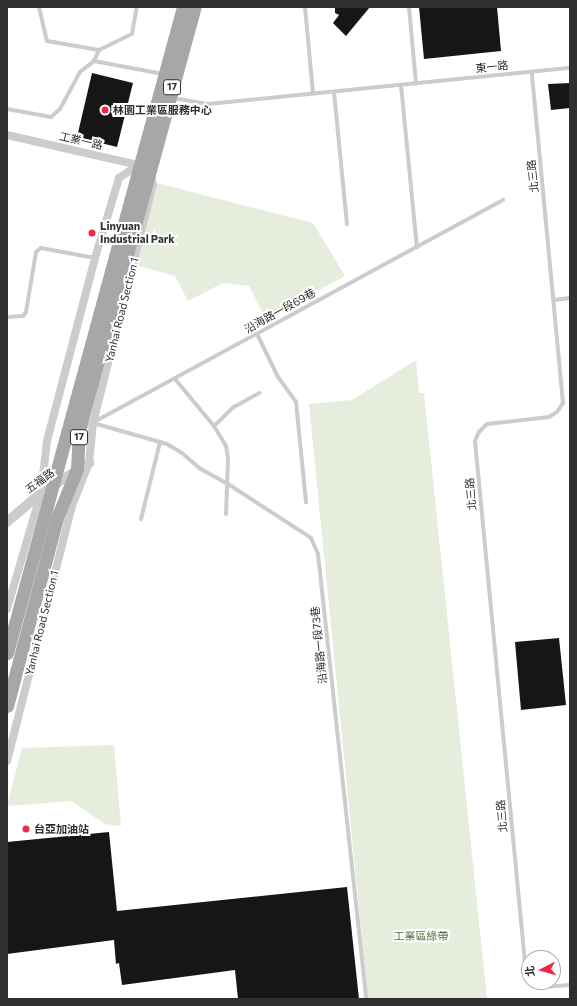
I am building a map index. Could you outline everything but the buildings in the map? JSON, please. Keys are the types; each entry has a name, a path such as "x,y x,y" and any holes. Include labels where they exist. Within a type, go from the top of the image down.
{"main road":[{"name":"17","path":"170,75 183,7"},
{"name":"17","path":"144,166 170,75 195,7"},
{"name":"Yanhai Road Section 1","path":"7,706 57,518 83,466 79,430 144,166"},
{"name":"Yanhai Road Section 1","path":"7,653 54,486 66,437 144,166"}],"street":[{"name":"工業一路","path":"7,135 144,166"},
{"path":"7,609 41,494 47,442 95,258 119,178 144,166"},
{"name":"Yanhai Road Section 1","path":"7,761 153,185 144,166"},
{"name":"五福路","path":"7,522 41,494 83,466"}],"lane":[{"path":"39,7 47,41 99,50 132,34 137,7"},
{"path":"305,7 313,94"},
{"path":"408,7 416,84"},
{"path":"7,109 51,116 60,109 80,72 94,61 99,50"},
{"path":"94,61 170,75"},
{"name":"東一路","path":"164,96 208,104 570,68"},
{"name":"北三路","path":"523,950 475,441 479,432 487,424 549,417 557,412 562,403 554,300 532,72"},
{"path":"401,85 417,247"},
{"path":"334,92 347,224"},
{"name":"沿海路一段69巷","path":"66,437 503,200"},
{"path":"7,317 23,316 26,312 36,252 40,248 95,258"},
{"path":"554,300 570,298"},
{"path":"257,334 278,377 296,402 306,503"},
{"path":"175,378 214,426 226,446 228,484 226,514"},
{"path":"214,426 234,407 259,393"},
{"name":"沿海路一段73巷","path":"93,423 160,442 182,453 199,468 228,484 311,538 318,554 366,999"},
{"path":"141,519 160,442"}],"green space":[{"path":"157,183 313,223 345,276 266,319 249,286 223,283 188,301 175,276 135,265"},
{"name":"工業區綠帶","path":"416,360 419,393 424,393 487,999 368,999 309,404 352,400"},
{"path":"114,745 121,826 105,824 71,801 7,806 22,748"}],"place":[{"name":"林園工業區服務中心","path":"105,110"},
{"name":"Linyuan Industrial Park","path":"92,233"},
{"name":"台亞加油站","path":"26,829"}]}
